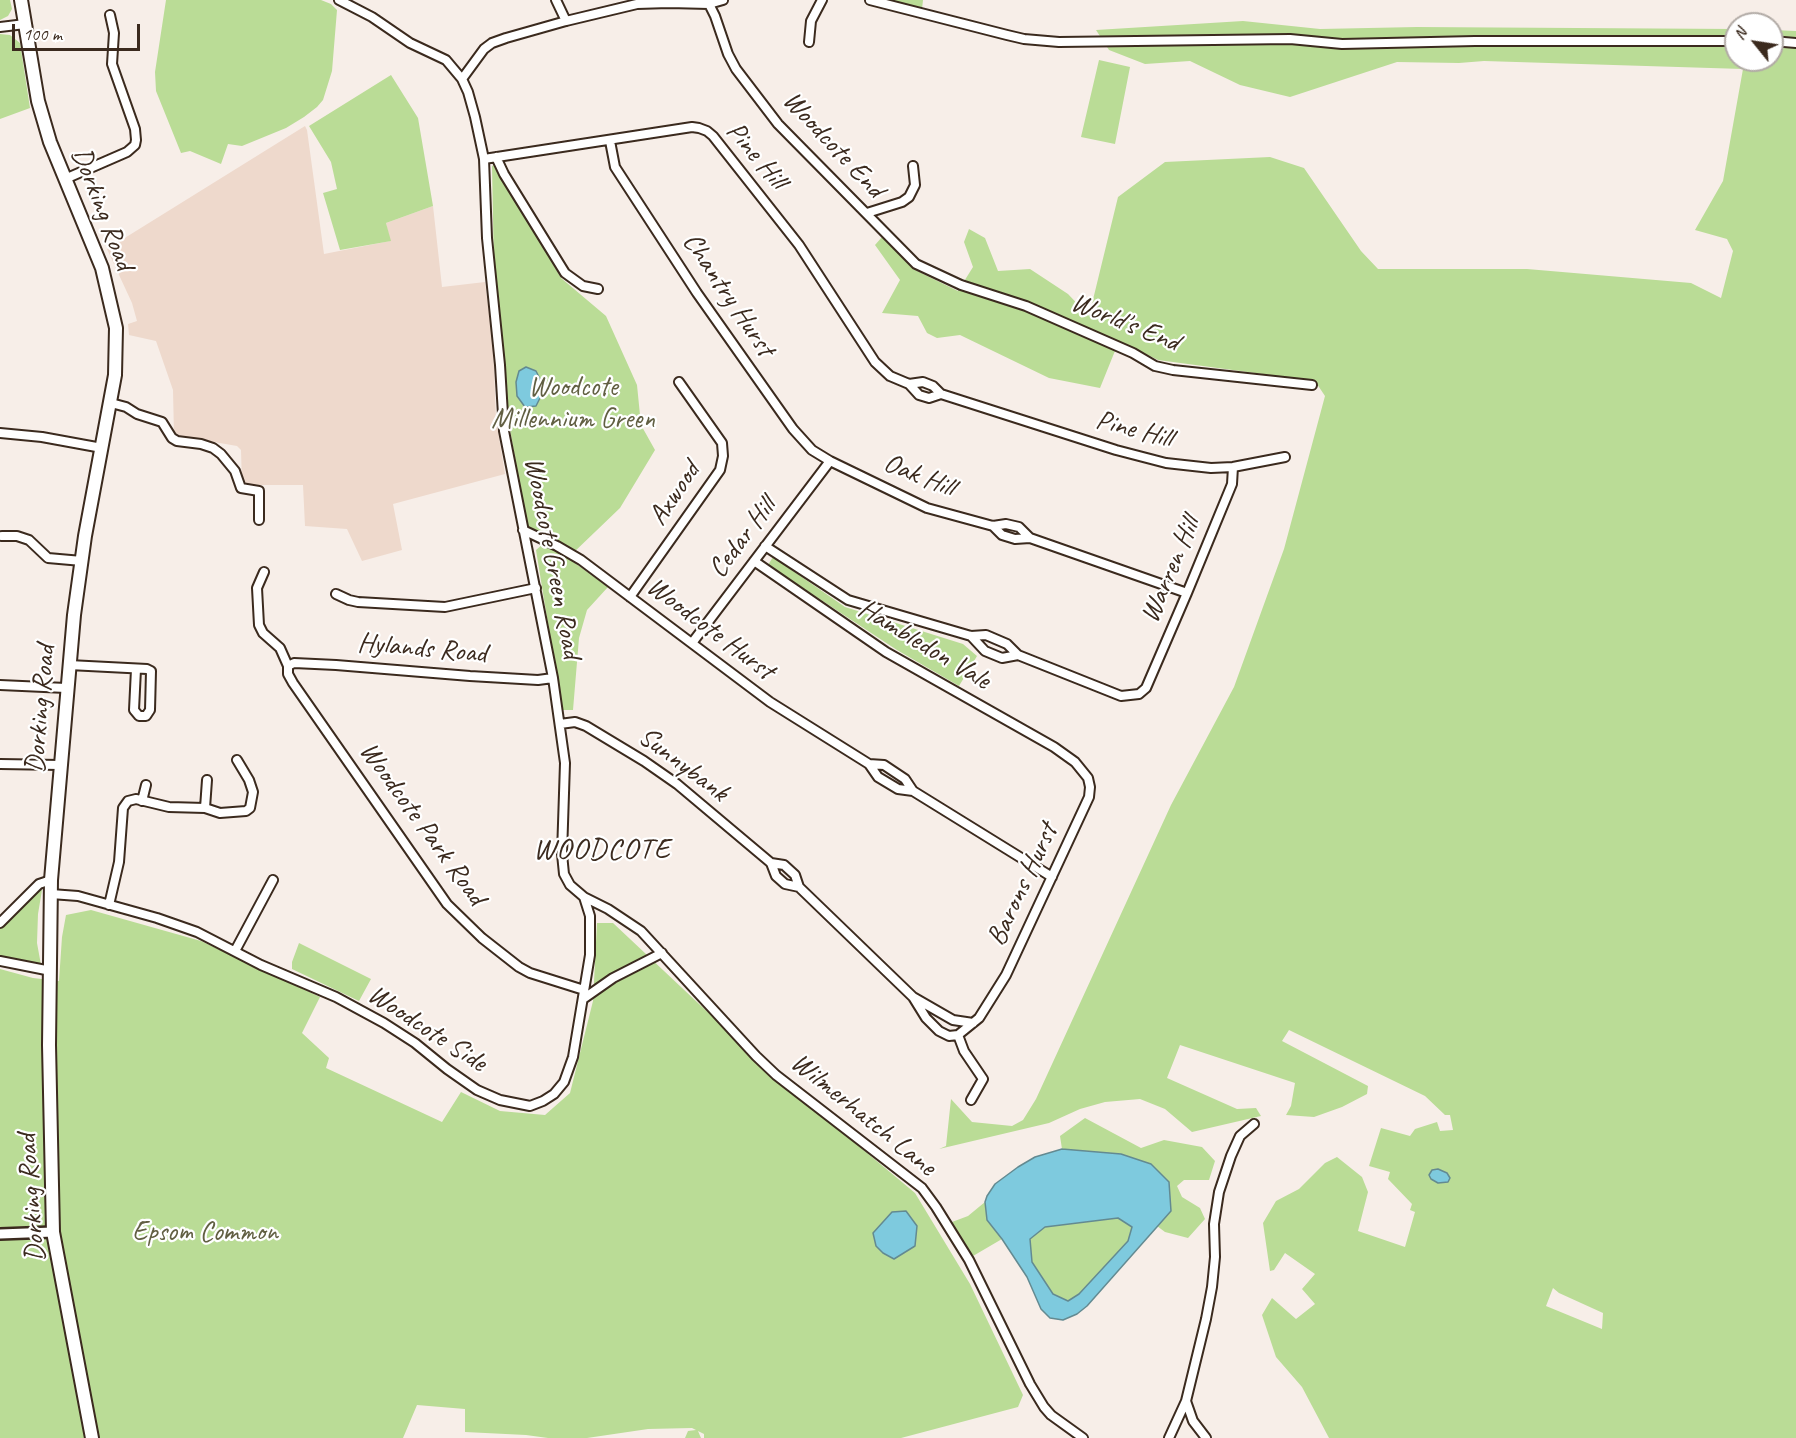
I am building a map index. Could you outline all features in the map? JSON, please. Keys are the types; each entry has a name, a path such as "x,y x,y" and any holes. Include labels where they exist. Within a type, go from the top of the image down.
{"highway":[{"name":"Dorking Road","path":"21,0 38,101 50,142 102,268 115,320 117,356 111,403 82,561 66,688 51,880 50,1045 54,1232 92,1438"}],"street":[{"path":"339,0 372,17 420,48 446,60 462,79 476,59 492,43 566,21 637,4 709,4 721,0"},
{"path":"555,0 566,21"},
{"path":"809,42 811,21 822,0"},
{"path":"870,0 1007,36 1059,42 1290,39 1342,44 1475,40 1724,41"},
{"name":"Woodcote End","path":"709,4 728,54 778,124 916,264 961,285"},
{"path":"65,179 127,152 136,140 135,129 112,64 114,33 110,15"},
{"path":"0,27 25,24"},
{"name":"Woodcote Green Road","path":"462,79 476,117 484,159 487,238 500,365 504,431 536,588 560,724 565,764 562,862 564,874 570,885 584,897"},
{"name":"Pine Hill","path":"484,159 692,127 699,128 707,131 718,142 799,245 874,362 890,376 909,384 923,382 933,386 941,394 1116,450 1166,463 1211,468 1233,467 1285,457"},
{"name":"Chantry Hurst","path":"610,141 615,167 698,292 793,429 812,450 830,461"},
{"path":"496,157 504,174 565,273 583,286 598,289"},
{"path":"867,213 902,202 909,197 915,185 913,166"},
{"name":"World's End","path":"961,285 1026,306 1133,352 1155,366 1173,370 1312,385"},
{"name":"Axwood","path":"630,597 720,470 723,456 722,443 679,382"},
{"path":"111,403 162,422 172,438 177,441 201,444 221,454 235,471 241,488 259,491 259,520"},
{"path":"0,434 28,435 102,448"},
{"name":"Oak Hill","path":"830,461 927,508 993,526 1006,524 1019,527 1030,538"},
{"name":"Cedar Hill","path":"692,643 830,461"},
{"name":"Warren Hill","path":"1018,655 1121,696 1138,694 1146,688 1232,484 1233,467"},
{"name":"Oak Hill","path":"993,526 1002,535 1015,539 1030,538 1186,593"},
{"name":"Woodcote Hurst","path":"523,530 581,560 770,702 869,764 884,765 905,779 913,791"},
{"path":"2,536 17,536 29,540 48,558 82,561"},
{"path":"765,546 848,600 971,636 986,635 1007,644 1018,655"},
{"name":"Hambledon Vale","path":"754,561 886,652 1036,735 1075,762"},
{"name":"Woodcote Park Road","path":"264,572 257,588 259,625 263,633 280,648 293,683 423,873 447,904 482,938 519,967 530,973 584,990"},
{"path":"336,594 358,602 444,607 536,588"},
{"path":"971,636 985,651 1002,657 1018,655"},
{"name":"Hylands Road","path":"288,666 294,663 308,663 515,679 553,678"},
{"path":"69,665 147,669 152,674 150,710 146,716 139,716 134,710 136,669"},
{"path":"0,685 66,688"},
{"name":"Sunnybank","path":"560,724 575,722 586,726 677,784 771,862 784,865 795,875 800,887 913,997 952,1020 973,1023"},
{"path":"109,905 119,862 125,804 132,799 170,807 205,808 220,813 241,813 250,808 253,792 237,760"},
{"name":"Barons Hurst","path":"973,1023 979,1018 1006,975 1089,797 1088,778 1075,762"},
{"path":"0,764 60,765"},
{"name":"Woodcote Hurst","path":"869,764 878,777 898,789 913,791 1052,877"},
{"path":"205,808 207,780"},
{"path":"142,801 146,785"},
{"name":"Sunnybank","path":"771,862 776,876 785,884 800,887"},
{"path":"0,923 39,884 51,880"},
{"path":"234,951 273,880"},
{"name":"Woodcote Side","path":"51,894 78,896 157,918 197,932 261,965 357,1008 410,1039 447,1070 477,1090 500,1100 530,1106 554,1094 564,1082 573,1057 590,955 590,916 584,897"},
{"name":"Wilmerhatch Lane","path":"584,897 618,915 640,931 756,1056 921,1188 936,1207 969,1260 1030,1384 1044,1407 1051,1415 1083,1438"},
{"path":"583,999 613,978 662,953"},
{"path":"0,961 51,971"},
{"name":"Sunnybank","path":"913,997 926,1018 939,1031 949,1036 958,1035"},
{"path":"971,1100 983,1078 964,1051 958,1035 973,1023"},
{"path":"1169,1438 1186,1401 1212,1287 1215,1257 1214,1224 1219,1192 1240,1136 1254,1124"},
{"path":"0,1234 54,1232"},
{"path":"1186,1401 1193,1421 1206,1438"}],"shaded area":[{"path":"305,126 324,254 390,241 386,223 433,206 442,287 485,282 493,343 496,419 505,474 393,504 402,550 362,561 347,529 305,526 303,485 242,485 241,450 237,446 174,435 173,390 156,341 129,335 128,324 137,321 132,303 107,249"}],"green space":[{"path":"0,0 10,0 12,9 8,16 0,20"},
{"path":"166,0 321,0 331,4 337,10 332,71 323,100 304,117 286,128 242,146 228,144 221,164 190,151 181,153 156,91 155,72"},
{"path":"890,0 923,0 922,9"},
{"path":"1243,21 1320,29 1417,27 1724,29 1724,68 1484,61 1397,62 1290,97 1240,85 1190,61 1145,64 1109,50 1096,30"},
{"path":"1784,30 1796,31 1796,1438 1329,1438 1302,1387 1276,1357 1262,1315 1272,1298 1296,1319 1315,1304 1302,1289 1315,1274 1285,1253 1274,1270 1270,1271 1263,1223 1276,1201 1299,1189 1325,1163 1337,1157 1362,1177 1368,1192 1358,1231 1405,1247 1415,1212 1410,1210 1412,1204 1388,1179 1390,1172 1369,1166 1381,1128 1410,1136 1415,1129 1437,1122 1440,1131 1453,1130 1450,1115 1445,1115 1425,1096 1289,1030 1282,1041 1368,1086 1367,1094 1342,1107 1314,1117 1286,1115 1291,1106 1295,1083 1180,1045 1167,1078 1237,1109 1256,1108 1261,1116 1192,1132 1165,1109 1140,1099 1105,1102 1080,1109 1049,1123 939,1149 946,1146 951,1099 972,1122 1012,1126 1023,1120 1036,1099 1171,805 1234,687 1284,549 1325,396 1315,381 1158,360 1119,341 1100,388 1049,378 960,335 937,338 927,333 918,316 882,313 900,280 875,245 882,237 913,269 958,291 973,267 964,242 969,229 985,238 998,271 1030,269 1068,294 1089,316 1118,197 1165,162 1270,157 1304,168 1361,251 1378,269 1527,269 1691,283 1721,298 1733,251 1727,239 1695,230 1723,181 1742,72 1784,72","holes":["1553,1288 1603,1313 1602,1329 1546,1306"]},
{"path":"0,34 10,35 20,43 30,108 0,119"},
{"path":"1099,60 1130,67 1115,144 1081,137"},
{"path":"391,75 418,118 433,206 386,223 391,241 340,250 323,193 337,189 331,162 309,126"},
{"name":"Woodcote Millennium Green","path":"498,163 509,190 561,278 606,316 637,385 641,425 655,450 620,508 571,555 527,526 508,418 494,270 492,166"},
{"path":"543,544 565,556 608,587 587,610 579,638 573,710 562,710 536,550"},
{"path":"773,557 845,607 963,644 977,656 959,686 897,650 768,565"},
{"path":"39,889 42,890 37,943 41,965 0,957 0,928"},
{"name":"Epsom Common","path":"91,910 201,941 320,997 302,1033 329,1058 326,1068 442,1122 461,1092 500,1111 545,1115 570,1093 593,1001 597,923 613,923 782,1082 915,1193 970,1284 1023,1395 1018,1407 901,1438 704,1438 704,1434 698,1431 701,1438 685,1438 688,1431 696,1430 692,1428 648,1429 587,1438 548,1438 465,1432 465,1409 417,1405 403,1438 0,1438 0,969 33,978 59,981 66,915"},
{"path":"299,943 371,979 359,1001 292,969 292,962"},
{"path":"1085,1118 1141,1148 1164,1140 1202,1147 1215,1161 1209,1180 1184,1180 1177,1186 1182,1197 1200,1208 1205,1219 1188,1238 1165,1232 1157,1226 1171,1211 1169,1182 1151,1164 1121,1154 1062,1149 1060,1136"},
{"path":"985,1202 987,1220 1002,1239 973,1256 952,1222 968,1216"},
{"path":"1118,1218 1132,1227 1128,1241 1079,1294 1068,1301 1053,1294 1032,1262 1030,1239 1045,1227"}],"water":[{"path":"526,367 536,371 541,381 541,396 536,406 525,407 517,396 516,382 519,371"},
{"path":"1062,1149 1121,1154 1151,1164 1169,1182 1171,1211 1087,1306 1077,1314 1063,1320 1050,1318 1041,1309 1027,1277 987,1220 985,1202 995,1184 1035,1157","holes":["1118,1218 1132,1227 1128,1241 1079,1294 1068,1301 1053,1294 1032,1262 1030,1239 1045,1227"]},
{"path":"1438,1169 1447,1173 1450,1178 1448,1182 1438,1183 1431,1179 1429,1175 1432,1170"},
{"path":"906,1211 917,1226 915,1246 894,1259 876,1246 873,1233 892,1212"}],"district":[{"name":"WOODCOTE","path":"602,850"}]}
